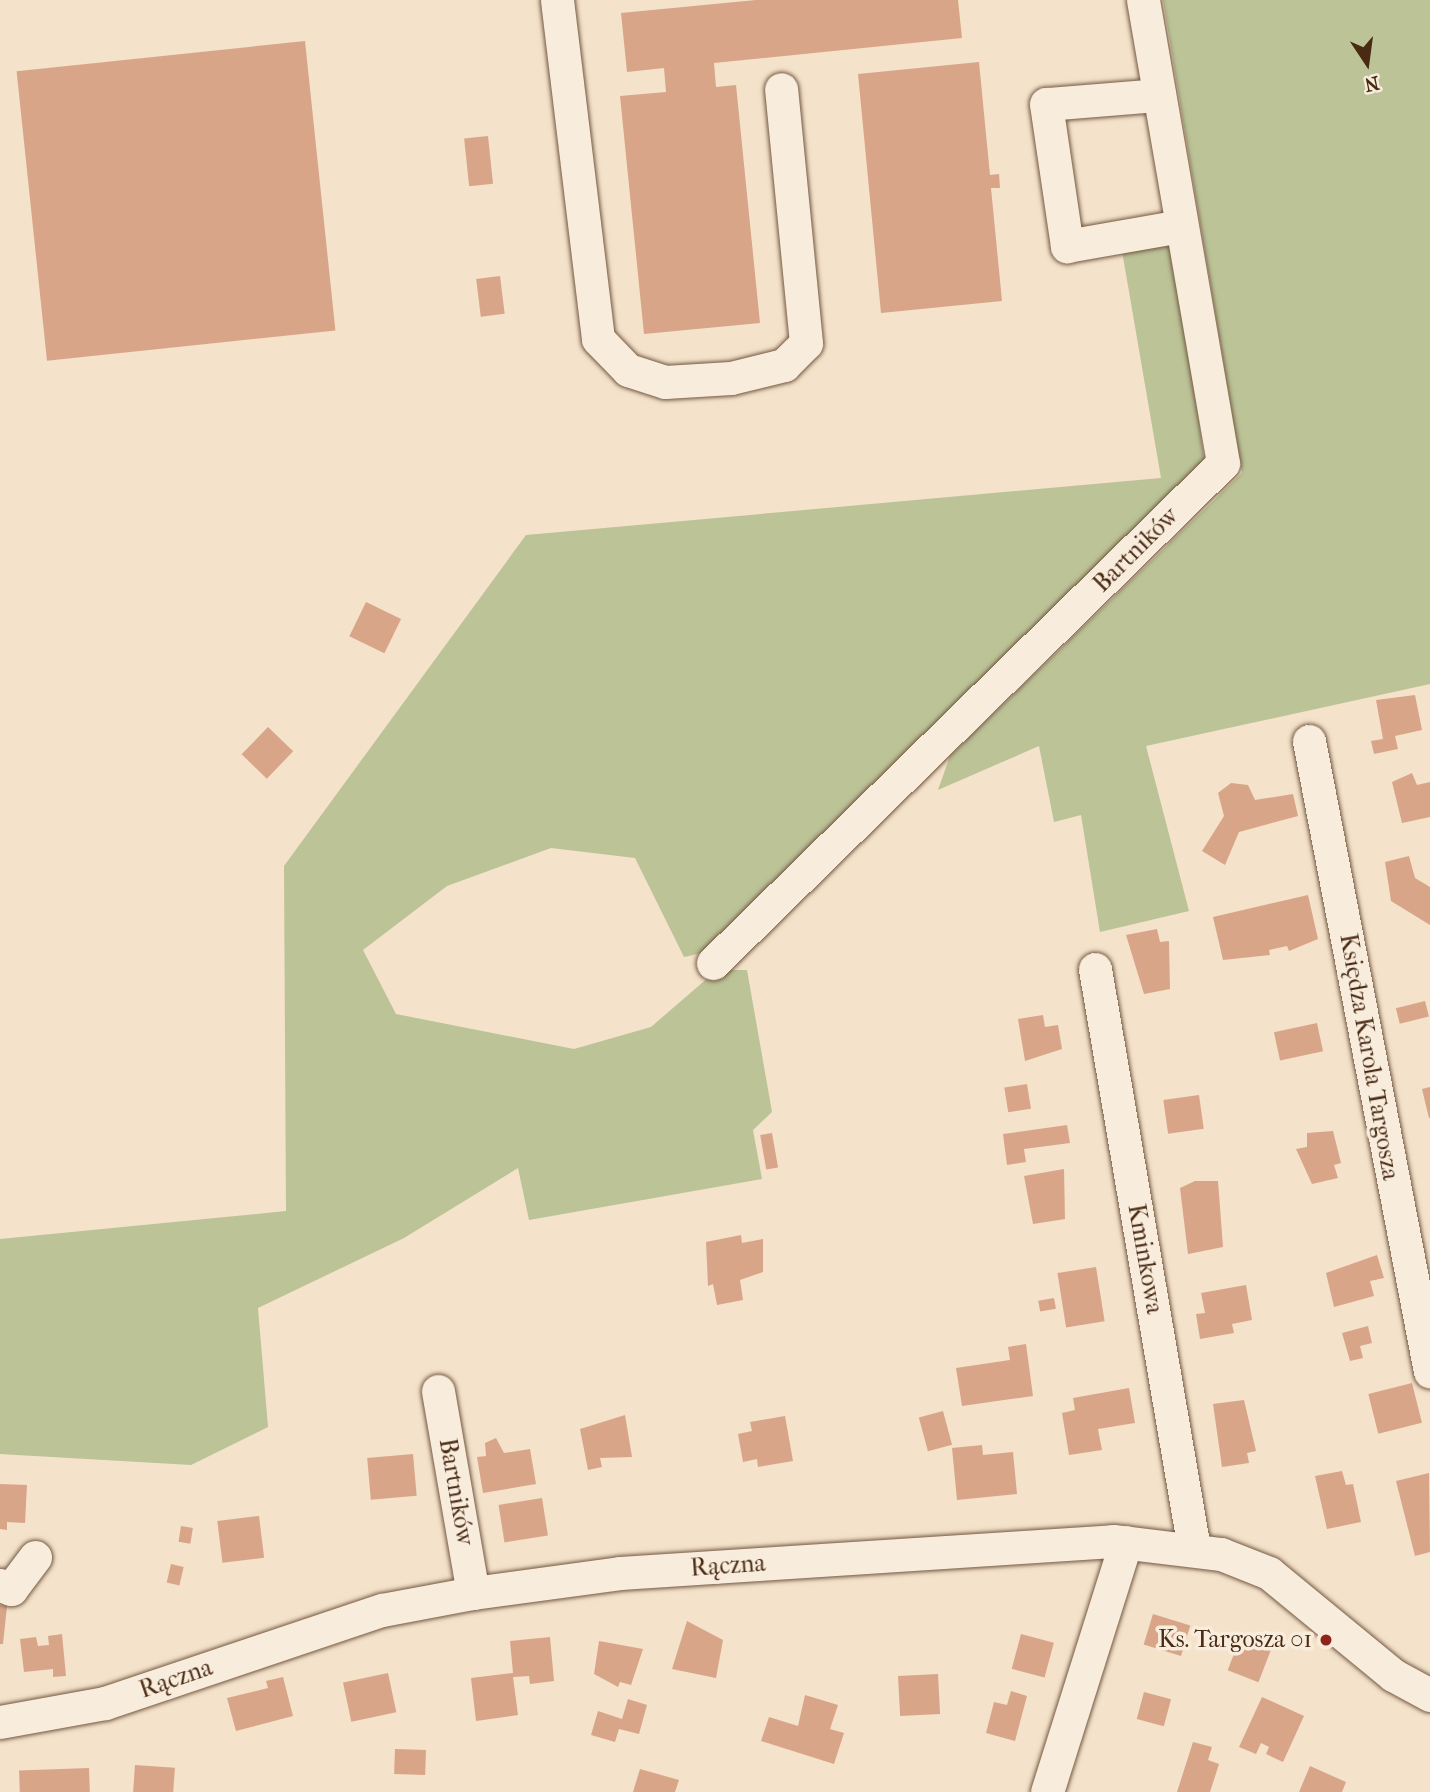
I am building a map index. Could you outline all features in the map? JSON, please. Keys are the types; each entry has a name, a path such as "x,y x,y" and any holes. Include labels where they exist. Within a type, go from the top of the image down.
{"street":[{"path":"557,0 598,339 628,370 665,382 731,378 784,365 806,343 781,89"},
{"name":"Bartników","path":"713,963 1223,463 1143,0"},
{"path":"1159,95 1046,104 1067,246 1180,226"},
{"name":"Księdza Karola Targosza","path":"1309,741 1430,1372"},
{"name":"Kminkowa","path":"1095,969 1194,1549"},
{"name":"Bartników","path":"438,1391 473,1592"},
{"path":"1047,1792 1126,1542"},
{"name":"Rączna","path":"0,1722 105,1703 382,1609 473,1592 620,1573 1126,1542 1194,1549 1269,1573 1394,1675 1430,1695"},
{"path":"0,1585 11,1589 35,1557"}],"green space":[{"path":"1163,0 1430,0 1430,684 1146,746 1189,911 1100,932 1081,815 1054,822 1039,746 938,790 950,756 1242,473"},
{"path":"1167,241 1177,261 1205,467 1188,474 1191,485 716,950 684,957 635,858 551,848 447,886 363,950 396,1014 574,1049 651,1027 717,970 747,970 772,1112 753,1130 762,1179 529,1220 518,1168 404,1238 258,1308 268,1427 191,1465 0,1454 0,1239 286,1211 284,866 526,535 1161,478 1121,245"}],"building":[{"path":"756,0 958,0 962,38 714,63 716,87 736,85 760,323 644,334 620,96 666,92 664,68 627,72 621,13"},
{"path":"305,41 335,330 47,361 17,71"},
{"path":"979,62 990,175 999,174 1000,188 991,188 1002,301 881,313 858,74"},
{"path":"488,136 493,184 469,186 464,139"},
{"path":"500,276 505,314 481,317 476,279"},
{"path":"366,602 401,619 384,653 349,636"},
{"path":"1415,695 1422,730 1395,736 1398,749 1374,754 1371,741 1383,739 1376,700"},
{"path":"268,727 293,751 267,779 242,754"},
{"path":"1412,773 1417,785 1430,782 1430,817 1402,823 1392,782"},
{"path":"1231,783 1248,785 1255,800 1293,794 1298,816 1239,832 1225,865 1202,851 1224,816 1218,793"},
{"path":"1409,856 1415,878 1430,887 1430,925 1391,901 1385,862"},
{"path":"1308,895 1318,939 1289,951 1287,946 1269,950 1270,955 1223,960 1213,917"},
{"path":"1157,929 1160,942 1169,941 1170,989 1144,994 1126,935"},
{"path":"1425,1001 1429,1017 1400,1024 1396,1008"},
{"path":"1043,1015 1045,1027 1058,1025 1062,1049 1025,1061 1018,1019"},
{"path":"1317,1023 1323,1051 1280,1061 1274,1032"},
{"path":"1027,1084 1031,1109 1008,1112 1004,1088"},
{"path":"1430,1087 1430,1118 1429,1118 1422,1089"},
{"path":"1199,1095 1204,1129 1168,1134 1163,1100"},
{"path":"1067,1125 1070,1143 1024,1149 1026,1162 1007,1165 1003,1134"},
{"path":"1333,1131 1341,1163 1334,1165 1338,1178 1312,1184 1296,1149 1307,1147 1307,1133"},
{"path":"772,1133 778,1167 766,1170 760,1135"},
{"path":"1064,1169 1065,1219 1033,1224 1024,1176"},
{"path":"1195,1181 1218,1181 1223,1247 1188,1254 1180,1188"},
{"path":"741,1235 742,1243 763,1239 763,1272 740,1280 743,1300 717,1305 713,1284 708,1286 706,1242"},
{"path":"1377,1255 1384,1278 1370,1281 1374,1296 1334,1307 1326,1273"},
{"path":"1096,1267 1105,1321 1066,1327 1057,1273"},
{"path":"1246,1285 1252,1320 1232,1324 1234,1333 1200,1339 1196,1314 1205,1313 1201,1293"},
{"path":"1054,1298 1056,1309 1040,1312 1038,1301"},
{"path":"1368,1326 1372,1343 1360,1346 1363,1358 1350,1361 1342,1333"},
{"path":"1026,1344 1033,1396 962,1406 956,1368 1010,1360 1008,1347"},
{"path":"1412,1383 1422,1423 1378,1434 1368,1394"},
{"path":"1129,1388 1135,1423 1098,1429 1102,1450 1069,1455 1062,1413 1075,1410 1073,1398"},
{"path":"1244,1400 1256,1451 1247,1453 1249,1463 1222,1467 1213,1404"},
{"path":"943,1411 952,1445 928,1451 919,1417"},
{"path":"625,1415 632,1457 600,1458 602,1467 588,1470 580,1429"},
{"path":"785,1416 793,1461 758,1467 757,1459 743,1462 738,1434 752,1431 750,1422"},
{"path":"496,1438 504,1453 530,1449 536,1484 483,1493 477,1457 486,1456 485,1443"},
{"path":"982,1445 983,1455 1013,1452 1017,1494 957,1500 952,1448"},
{"path":"413,1454 417,1496 371,1500 367,1458"},
{"path":"1342,1471 1346,1485 1353,1484 1361,1522 1327,1529 1315,1476"},
{"path":"1429,1473 1430,1552 1415,1556 1396,1481"},
{"path":"0,1484 27,1485 25,1523 7,1522 7,1530 0,1529"},
{"path":"542,1498 548,1536 504,1542 499,1505"},
{"path":"259,1516 264,1558 222,1563 217,1521"},
{"path":"181,1526 193,1528 190,1544 178,1542"},
{"path":"171,1564 184,1567 179,1585 167,1583"},
{"path":"0,1605 7,1606 3,1644 0,1644"},
{"path":"1153,1614 1190,1625 1181,1656 1144,1645"},
{"path":"687,1621 723,1640 716,1678 672,1669"},
{"path":"1242,1633 1273,1645 1258,1682 1228,1670"},
{"path":"62,1634 66,1676 53,1677 53,1669 24,1672 20,1639 36,1637 38,1646 49,1645 48,1636"},
{"path":"1021,1634 1054,1643 1045,1678 1012,1669"},
{"path":"550,1637 554,1681 530,1684 529,1676 513,1677 518,1715 476,1721 471,1678 513,1673 510,1641"},
{"path":"599,1641 643,1649 631,1685 620,1682 618,1687 594,1674"},
{"path":"388,1673 396,1712 351,1722 343,1683"},
{"path":"938,1674 940,1714 900,1716 898,1676"},
{"path":"283,1677 293,1716 236,1731 227,1698 268,1688 266,1681"},
{"path":"1011,1691 1027,1696 1015,1741 986,1733 994,1702 1007,1705"},
{"path":"1144,1692 1171,1699 1164,1726 1137,1719"},
{"path":"805,1695 838,1705 830,1729 844,1733 834,1764 761,1741 769,1717 798,1726"},
{"path":"1262,1697 1304,1716 1283,1762 1266,1754 1269,1747 1261,1743 1256,1754 1239,1747"},
{"path":"628,1699 647,1705 639,1734 619,1729 615,1742 591,1735 598,1711 622,1719"},
{"path":"1193,1742 1212,1747 1208,1760 1219,1764 1210,1792 1177,1792"},
{"path":"395,1749 426,1750 425,1775 394,1774"},
{"path":"135,1765 175,1768 173,1792 133,1792"},
{"path":"1310,1766 1346,1782 1342,1792 1299,1792"},
{"path":"89,1768 90,1792 20,1792 19,1770"},
{"path":"640,1769 679,1780 675,1792 633,1792"}],"place":[{"name":"Ks. Targosza 01","path":"1326,1640"}]}
